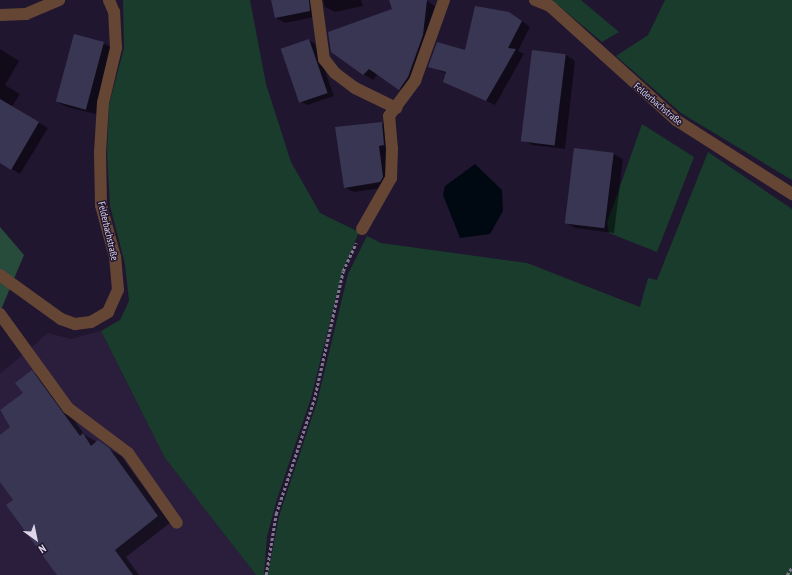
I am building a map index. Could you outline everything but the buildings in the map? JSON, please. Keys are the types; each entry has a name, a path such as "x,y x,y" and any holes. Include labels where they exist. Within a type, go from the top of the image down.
{"street":[{"path":"0,15 26,14 59,0"},
{"name":"Felderbachstraße","path":"0,275 61,319 75,324 91,322 108,312 118,290 115,257 101,205 100,153 103,103 116,48 114,12 109,0"},
{"path":"316,0 324,59 335,74 355,88 396,108"},
{"path":"362,229 391,178 392,150 389,116 412,87 424,61 444,0"},
{"name":"Felderbachstraße","path":"535,0 550,6 676,120 792,194"},
{"path":"0,314 68,408 128,453 177,523"}],"path":[{"path":"266,575 276,514 316,394 343,271 362,229"},
{"path":"787,575 792,567"}],"shaded area":[{"path":"475,164 502,190 503,211 490,234 460,238 443,195 445,186"},
{"path":"101,331 165,458 256,575 0,575 0,374 48,333 71,339"}],"green space":[{"path":"123,0 250,0 266,84 291,162 320,213 359,232 343,270 311,398 277,499 267,537 264,574 268,574 279,516 317,402 348,274 367,236 381,243 527,263 640,307 648,278 657,280 708,152 792,209 792,575 256,575 165,458 101,331 120,320 129,301 125,264 110,206 107,153 109,105 124,48"},
{"path":"552,0 581,0 619,32 602,42"},
{"path":"665,0 792,0 792,180 681,113 616,56 648,35"},
{"path":"642,124 694,157 657,252 609,233 607,223"},
{"path":"0,227 24,255 0,312"}]}
